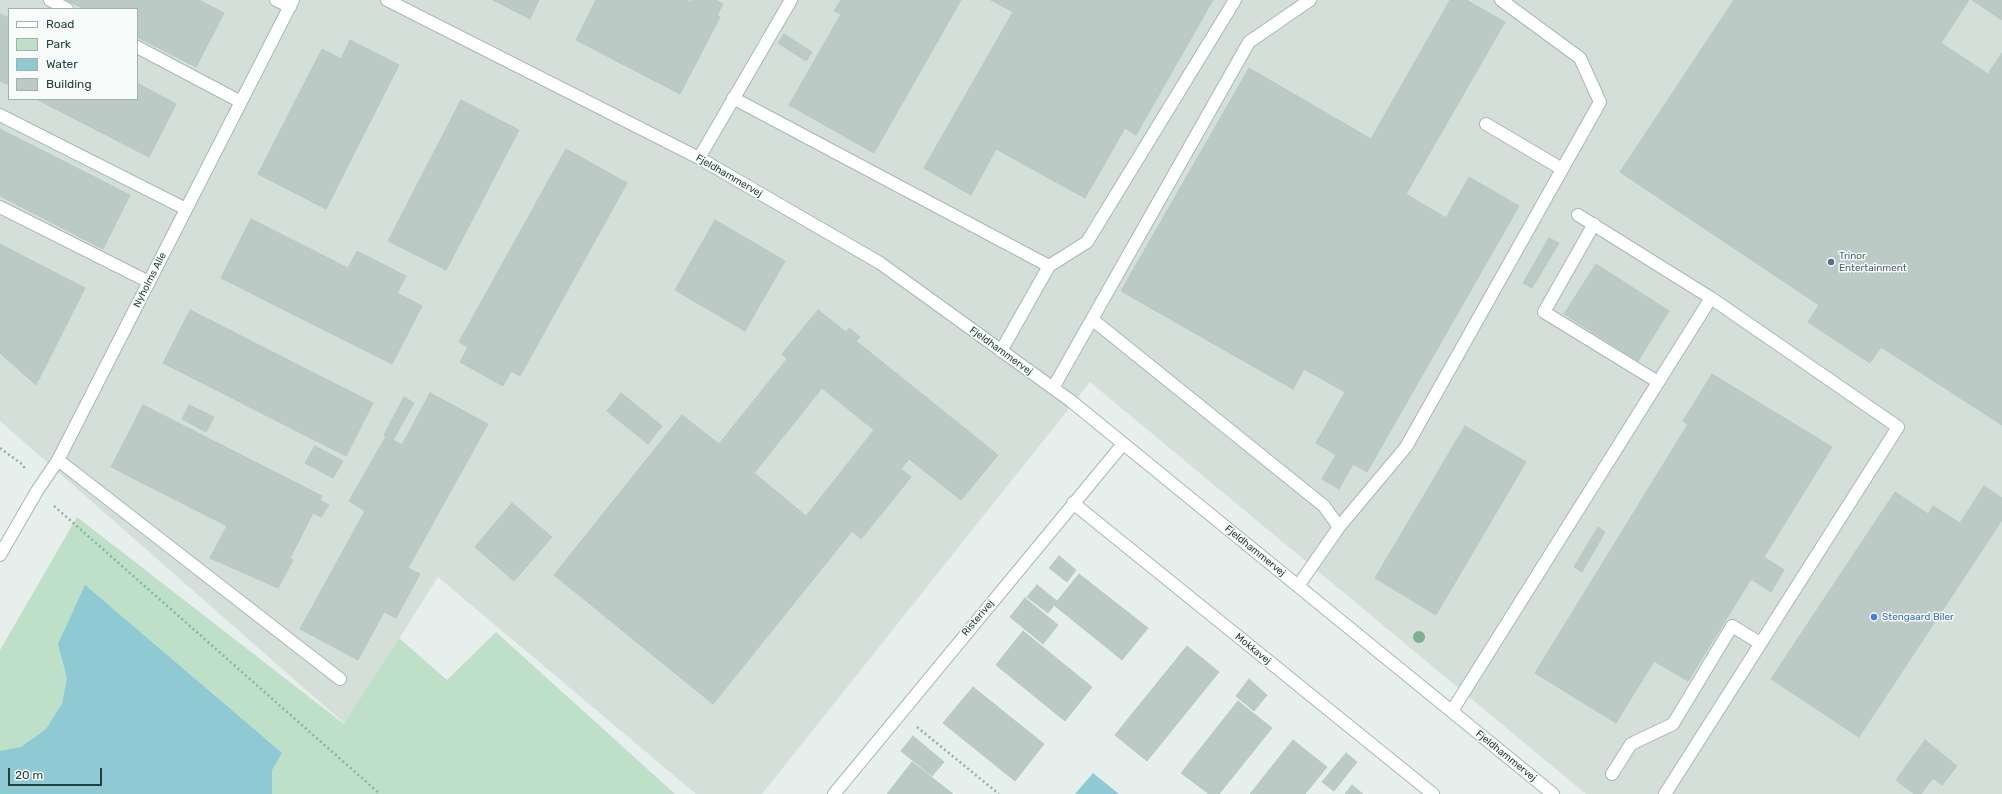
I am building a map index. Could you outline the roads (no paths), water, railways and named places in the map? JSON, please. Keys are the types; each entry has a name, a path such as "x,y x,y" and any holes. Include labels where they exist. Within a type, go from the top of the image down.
{"street":[{"path":"50,0 65,8"},
{"path":"276,0 291,3"},
{"name":"Fjeldhammervej","path":"387,0 699,158 880,263 1053,388 1553,794"},
{"path":"699,158 791,0"},
{"path":"1001,351 1049,266 1087,242 1235,0"},
{"path":"1053,388 1250,42 1310,0"},
{"path":"1298,586 1339,527 1406,447 1600,102 1580,58 1501,0"},
{"name":"Nyholms Alle","path":"0,555 37,491 58,460 291,3"},
{"path":"138,48 241,102"},
{"path":"733,98 1049,266"},
{"path":"0,115 186,209"},
{"path":"1486,124 1562,169"},
{"path":"0,207 149,282"},
{"path":"1578,215 1711,298 1898,427 1664,794"},
{"path":"1594,224 1544,312 1658,382"},
{"path":"1452,711 1711,298"},
{"path":"1093,320 1324,506 1339,527"},
{"name":"Risterivej","path":"834,794 899,713 1123,444"},
{"path":"58,460 340,679"},
{"name":"Mokkavej","path":"1073,503 1432,794"},
{"path":"1612,774 1631,744 1673,724 1732,626 1760,643"}],"water":[{"path":"85,585 282,753 272,770 272,794 0,794 0,751 21,747 46,729 62,704 67,678 58,644"},
{"path":"1093,773 1119,794 1075,794"}],"place":[{"name":"Trinor Entertainment","path":"1831,262"},
{"name":"Stengaard Biler","path":"1874,617"}]}
